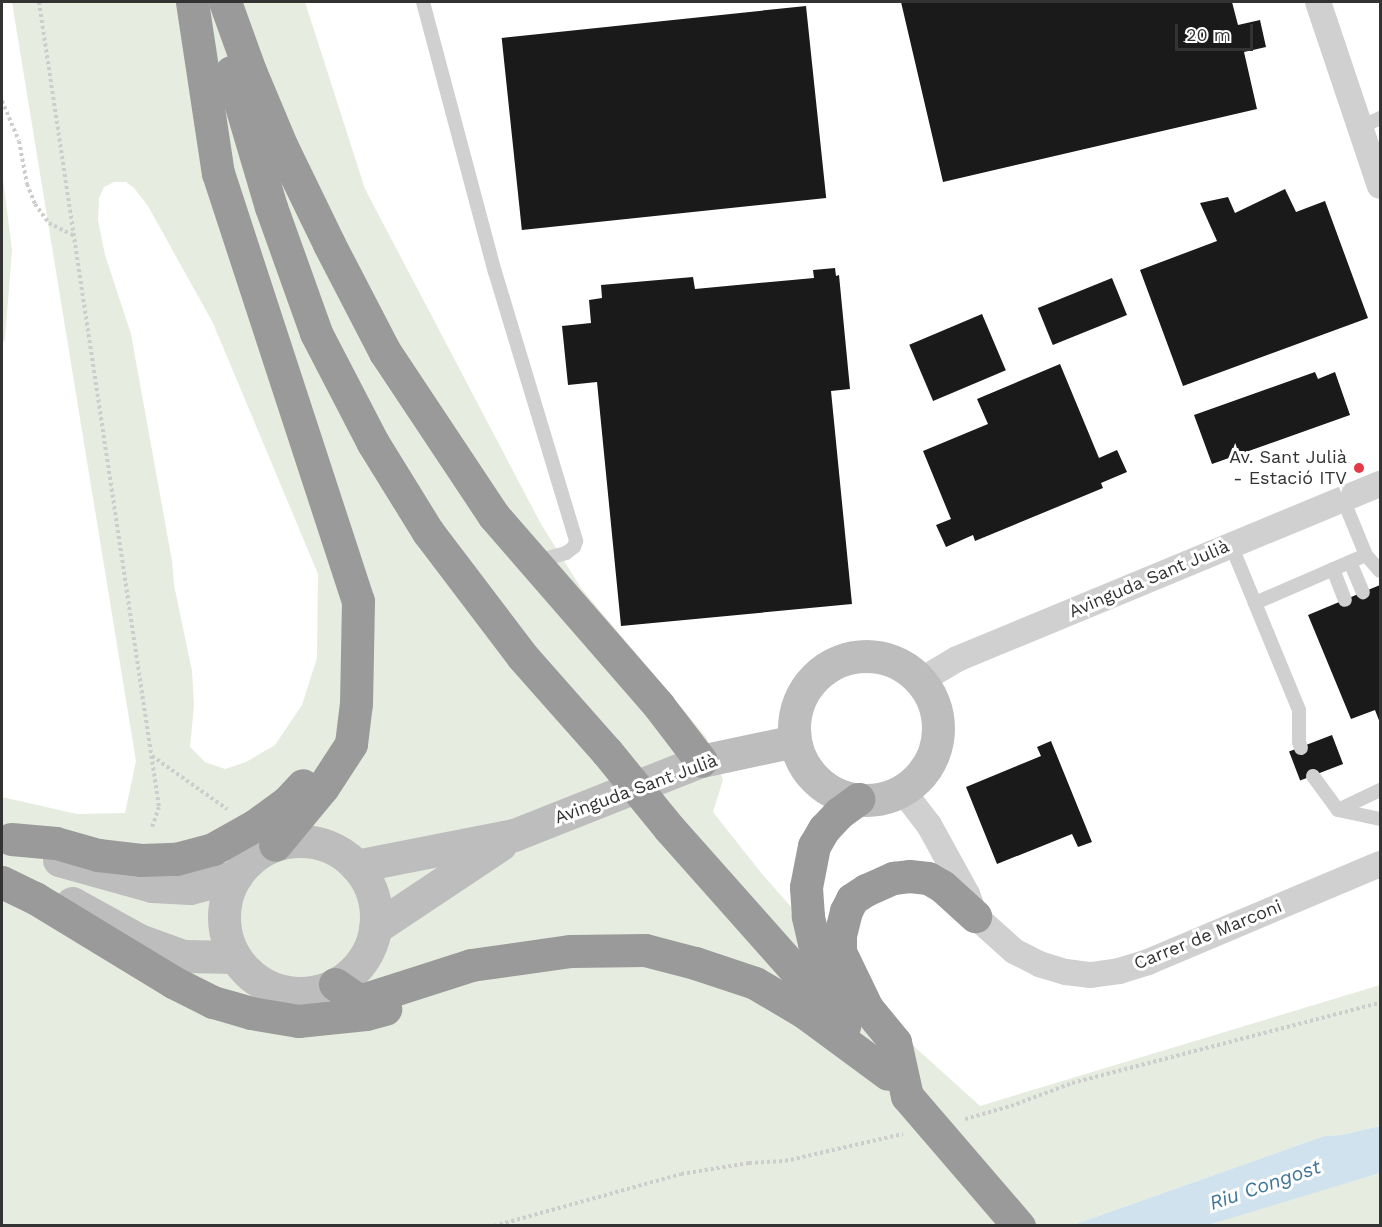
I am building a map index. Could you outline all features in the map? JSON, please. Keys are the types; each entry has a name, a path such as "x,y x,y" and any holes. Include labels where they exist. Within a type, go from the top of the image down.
{"highway":[{"path":"5,848 56,843 98,855 141,860 176,859 265,835 323,787 351,744 356,703 358,601 218,172 192,2"},
{"path":"212,2 271,207 316,333 373,443 428,532 522,656 607,752 669,828 898,1085 1019,1226"},
{"path":"225,2 250,71 282,147 385,352 494,516 659,706 701,761"},
{"path":"858,799 839,813 824,829 814,846 806,888 808,916 824,968 839,988 867,1008"},
{"path":"898,1085 895,1042 867,1008 840,952 840,935 852,899 893,878 928,878 942,886 975,916"},
{"path":"2,882 45,904 172,982 213,1002 251,1013 298,1021 366,1014 413,1002 477,979 500,963"},
{"path":"335,984 359,1001 471,965 500,963 571,951 645,950 695,963 755,983 804,1012 898,1085"}],"street":[{"path":"1318,2 1370,123 1380,186"},
{"name":"Avinguda Sant Julià","path":"920,681 957,659 1380,484"},
{"path":"864,655 885,658 904,667 920,681 930,696 936,713 935,748 922,772 902,790 873,799 858,799 840,795 824,786 811,774 795,741 794,721 799,700 810,682 834,663 864,655"},
{"name":"Avinguda Sant Julià","path":"514,835 701,761 795,741"},
{"path":"902,790 929,825 967,894 975,916"},
{"path":"265,835 319,843 339,852 356,866 369,884 375,906 375,928 368,951 354,970 335,984 314,992 291,992 269,987 250,974 235,957 226,937 224,916 227,895 236,876 253,857 265,835"},
{"path":"356,866 514,835"},
{"path":"375,928 514,835"},
{"path":"5,848 152,886 190,888 236,876"},
{"path":"5,848 43,886 139,940 183,956 235,957"},
{"name":"Carrer de Marconi","path":"975,916 994,936 1014,951 1040,964 1066,972 1091,975 1119,971 1148,962 1380,864"}],"lane":[{"path":"423,2 495,272 576,541 574,547 566,552 533,562"},
{"path":"1343,499 1366,555 1380,571"},
{"path":"1231,544 1299,710 1301,748"},
{"path":"1256,603 1366,555 1380,559"},
{"path":"1350,562 1363,592"},
{"path":"1333,569 1345,600"},
{"path":"1313,776 1338,810 1380,819"},
{"path":"1338,810 1380,790"},
{"path":"1338,810 1380,802"},
{"path":"1338,810 1380,812"}],"path":[{"path":"39,2 159,807 141,860"},
{"path":"2,101 19,141 27,184 35,204 49,223 74,236"},
{"path":"152,755 265,835"}],"shaded area":[{"path":"12,2 305,2 365,189 541,524 581,588 706,737 723,780 713,812 762,874 917,1049 980,1106 1380,985 1380,1126 1341,1135 1324,1136 1073,1225 2,1226 2,797 77,814 125,813 136,761","holes":["114,182 126,182 134,188 148,206 213,323 318,574 317,658 302,705 275,745 246,762 225,769 205,762 190,747 194,705 192,671 174,585 172,561 131,334 105,255 98,220 99,198 104,187"]},
{"path":"2,171 12,250 5,339 2,345"},
{"path":"1380,1173 1380,1225 1208,1226 1227,1218"}],"water":[{"name":"Riu Congost","path":"1380,1126 1380,1173 1208,1225 1073,1225 1324,1136 1341,1135"}],"building":[{"path":"901,2 1232,2 1238,25 1260,20 1266,47 1244,52 1257,109 943,182"},
{"path":"806,6 826,198 522,230 502,38"},
{"path":"1285,189 1296,212 1325,201 1368,318 1183,386 1140,270 1217,241 1200,203 1228,197 1235,213"},
{"path":"835,268 836,276 839,275 850,389 831,391 852,604 621,626 597,382 568,385 562,326 591,323 589,300 602,298 601,285 693,277 695,289 814,278 813,270"},
{"path":"1112,278 1127,315 1053,345 1038,308"},
{"path":"982,314 1006,370 933,401 909,345"},
{"path":"1060,364 1099,458 1117,450 1127,472 1101,483 1103,488 975,541 973,535 946,547 936,525 951,519 923,451 988,424 977,399"},
{"path":"1315,372 1318,379 1335,372 1350,415 1212,464 1194,415"},
{"path":"1380,585 1380,723 1375,710 1351,719 1308,615"},
{"path":"1332,735 1343,764 1300,780 1289,751"},
{"path":"1051,741 1092,842 1078,847 1072,834 997,864 966,787 1041,756 1037,747"}],"place":[{"name":"Av. Sant Julià - Estació ITV","path":"1359,468"}]}
